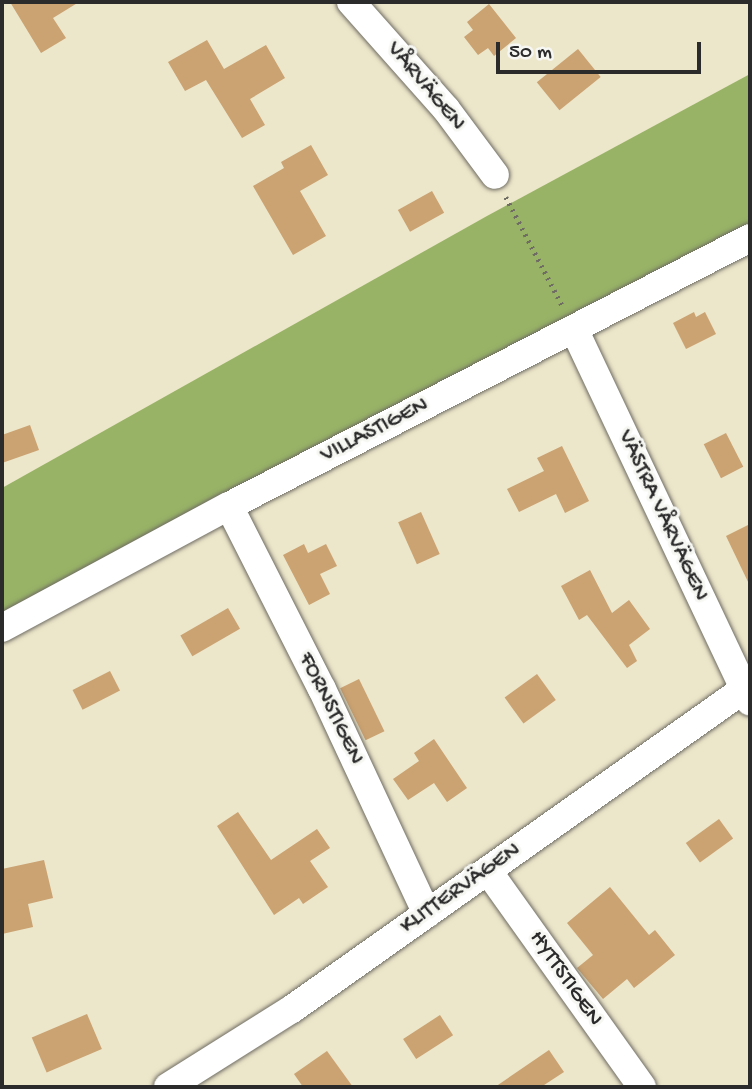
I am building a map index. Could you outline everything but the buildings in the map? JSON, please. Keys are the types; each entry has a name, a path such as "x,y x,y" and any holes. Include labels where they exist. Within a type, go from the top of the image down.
{"street":[{"name":"VÅRVÄGEN","path":"351,2 446,109 495,175"},
{"name":"VILLASTIGEN","path":"2,628 229,506 750,238"},
{"name":"VÄSTRA VÅRVÄGEN","path":"574,329 748,692"},
{"name":"FORNSTIGEN","path":"229,506 322,689 427,914"},
{"name":"KLITTERVÄGEN","path":"168,1087 292,1009 748,692"},
{"name":"HYTTSTIGEN","path":"488,871 642,1087"}],"path":[{"path":"495,175 574,329"}],"green space":[{"path":"750,74 750,240 2,642 2,488 487,216"}]}
